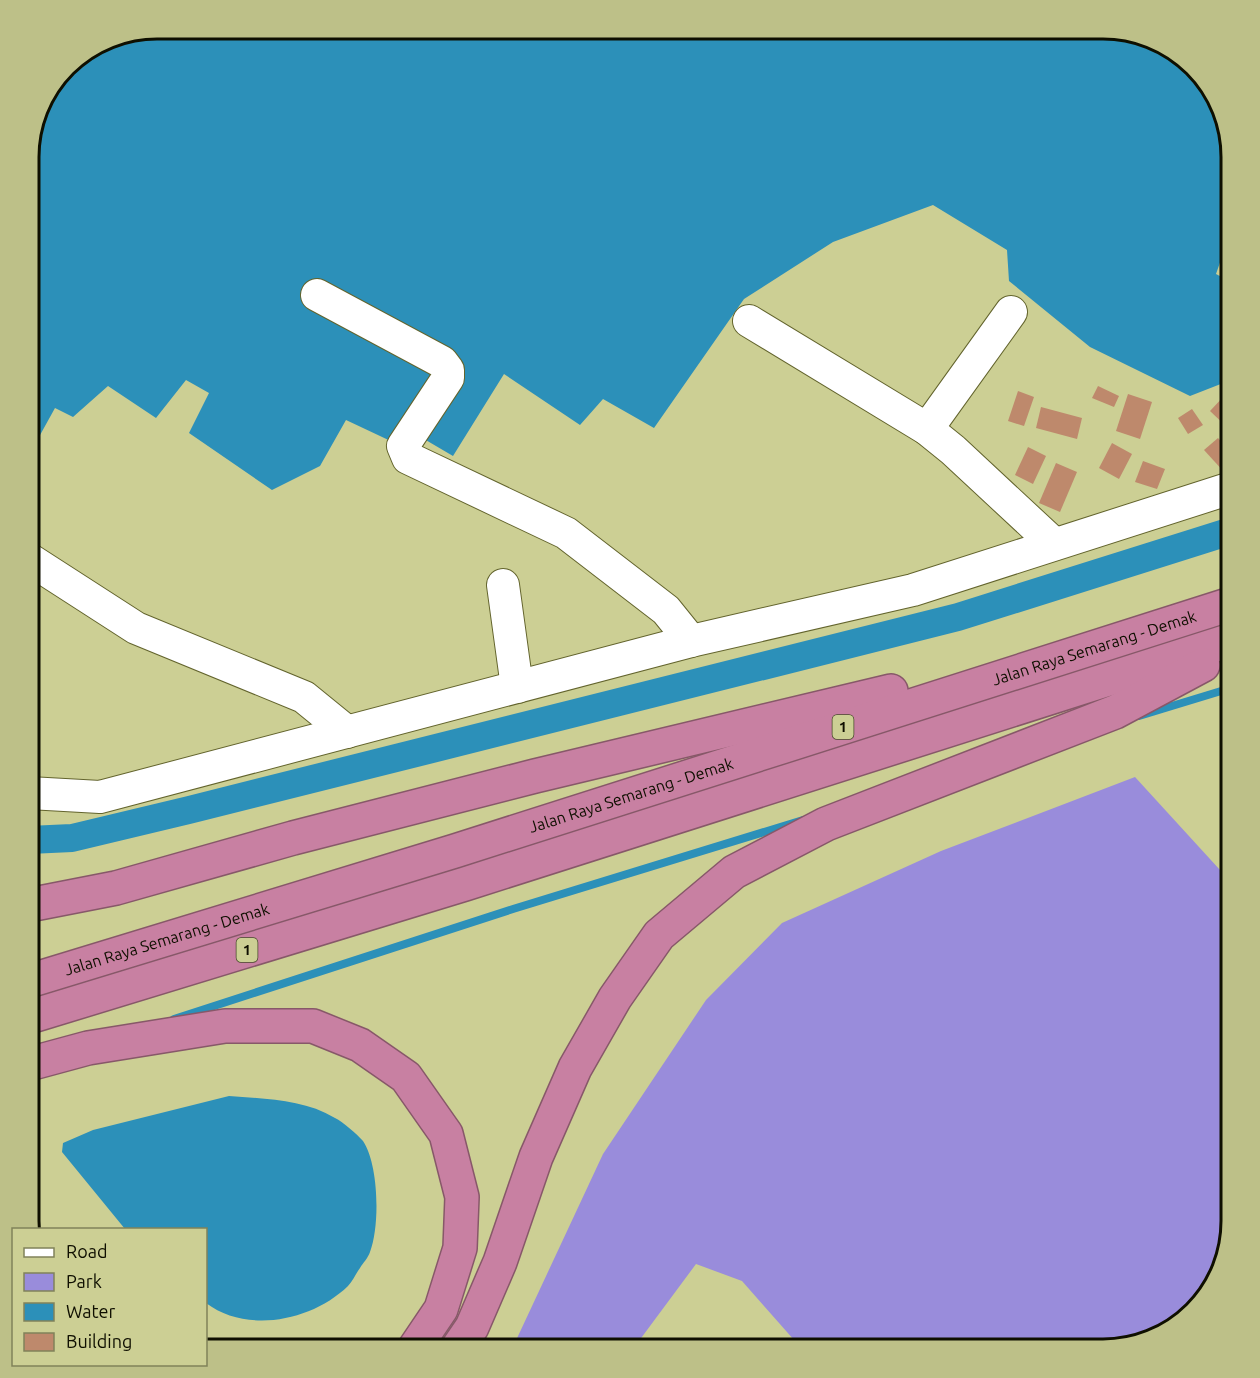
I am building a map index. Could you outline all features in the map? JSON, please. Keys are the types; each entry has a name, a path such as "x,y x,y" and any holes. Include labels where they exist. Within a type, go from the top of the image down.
{"highway":[{"name":"Jalan Raya Semarang - Demak","path":"39,978 455,851 1221,607"},
{"path":"39,903 116,888 293,838 535,776 1152,629"},
{"name":"Jalan Raya Semarang - Demak","path":"39,1014 477,880 1221,643"},
{"path":"464,1339 491,1284 536,1157 575,1068 615,998 659,935 734,872 826,824 1115,712 1221,656"},
{"path":"39,1061 88,1048 225,1026 313,1026 360,1045 406,1077 446,1134 462,1197 460,1248 441,1309 421,1339"}],"street":[{"path":"317,295 442,362 448,370 448,378 403,446 408,458 566,533 666,610 691,641"},
{"path":"927,429 1011,312"},
{"path":"749,321 927,429 962,458 1054,544"},
{"path":"39,794 100,797 691,641 913,590 1221,491"},
{"path":"39,565 136,628 304,697 347,732"},
{"path":"503,585 517,687"}],"green space":[{"path":"1135,777 1221,871 1221,1221 1217,1251 1212,1266 1197,1293 1175,1315 1162,1323 1141,1333 1111,1339 793,1339 742,1281 696,1264 640,1339 517,1339 603,1154 706,1000 782,923 941,851"}],"water":[{"path":"149,39 1111,39 1148,48 1181,68 1197,85 1205,98 1219,134 1221,260 1216,274 1221,277 1221,384 1190,396 1090,347 1009,281 1007,250 933,205 833,242 744,299 654,428 603,399 580,425 504,374 453,456 407,429 397,444 346,420 320,466 272,490 189,433 209,393 186,380 156,418 108,386 73,417 55,408 39,437 39,149 41,134 48,112 68,79 85,63 105,51 134,41"},
{"path":"229,1096 297,1103 323,1112 354,1132 363,1141 368,1152 375,1180 376,1196 375,1227 369,1254 348,1286 316,1308 279,1319 240,1318 222,1313 207,1304 207,1228 124,1228 62,1152 63,1143 93,1130"}],"building":[{"path":"1098,386 1119,396 1114,407 1092,398"},
{"path":"1018,391 1034,397 1024,426 1008,421"},
{"path":"1128,394 1152,402 1140,439 1116,431"},
{"path":"1221,399 1221,421 1210,411"},
{"path":"1041,407 1082,418 1077,439 1036,428"},
{"path":"1192,409 1203,425 1188,434 1178,418"},
{"path":"1218,438 1221,441 1221,469 1204,450"},
{"path":"1112,443 1132,454 1119,479 1099,468"},
{"path":"1028,447 1046,456 1033,484 1015,475"},
{"path":"1143,461 1165,469 1157,489 1135,482"},
{"path":"1056,463 1077,472 1060,512 1039,503"}],"waterway":[{"path":"39,840 72,838 189,810 958,617 1221,534"},
{"path":"1139,716 1221,691"},
{"path":"174,1019 513,909 803,820"}]}
